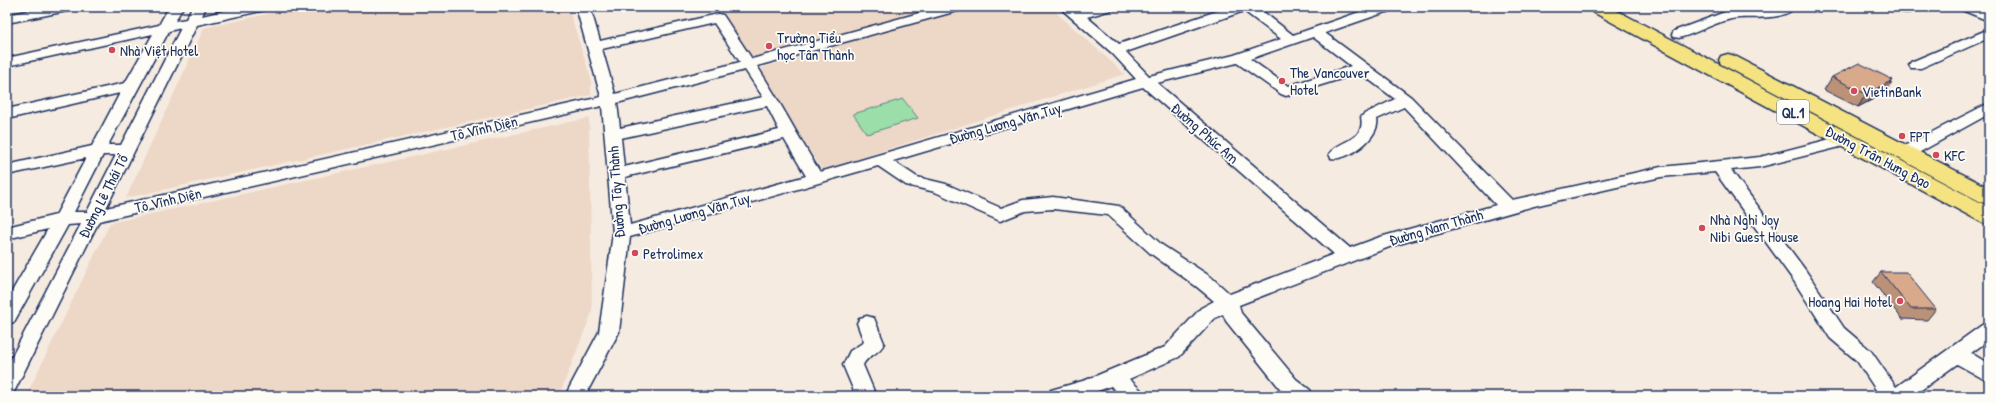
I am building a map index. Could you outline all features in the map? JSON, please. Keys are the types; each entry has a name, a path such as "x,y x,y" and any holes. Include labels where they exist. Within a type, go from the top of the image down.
{"highway":[{"name":"Đường Trân Hưng Đạo","path":"1597,7 1989,217"},
{"name":"Đường Trân Hưng Đạo","path":"1627,7 1989,197"}],"street":[{"path":"7,19 67,7"},
{"name":"Đường Lê Thái Tổ","path":"7,317 62,219 131,86 166,27 176,7"},
{"path":"7,62 166,27 196,14 260,7"},
{"name":"Đường Tây Thành","path":"575,396 609,332 622,233 609,100 583,7"},
{"name":"Tô Vĩnh Diện","path":"7,233 62,219 93,217 609,100 748,64 956,7"},
{"path":"1072,12 1106,7"},
{"path":"1116,50 1242,7"},
{"path":"1248,7 1291,40"},
{"name":"Đường Lương Văn Tuỵ","path":"622,233 816,179 1146,81 1239,58 1387,7"},
{"path":"1679,34 1712,20 1732,15 1759,14 1784,10 1788,7"},
{"path":"1967,7 1989,17"},
{"name":"Đường Phúc Am","path":"1072,12 1116,50 1146,81 1348,256"},
{"name":"Đường Lê Thái Tổ","path":"7,386 196,14"},
{"path":"594,47 718,18 772,100 788,133 816,179"},
{"path":"1315,32 1361,68 1406,100 1508,207"},
{"path":"1916,65 1989,33"},
{"path":"1239,58 1286,91 1361,68"},
{"path":"7,114 131,86"},
{"path":"612,135 772,100"},
{"path":"1337,154 1357,141 1366,133 1370,126 1369,117 1406,100"},
{"path":"1905,153 1989,108"},
{"path":"616,174 788,133"},
{"name":"Đường Nam Thành","path":"1058,396 1172,352 1208,313 1228,302 1386,241 1534,200 1661,172 1760,162 1846,140"},
{"path":"7,170 98,150 126,150"},
{"path":"881,160 912,181 940,188 970,200 1000,215 1023,206 1054,203 1113,210 1156,249 1204,282 1228,302 1233,316 1289,385 1302,396"},
{"path":"1718,166 1800,276 1837,333 1864,356 1891,396"},
{"path":"866,396 853,365 857,356 873,346 874,342 867,323"},
{"path":"1898,396 1989,330"},
{"path":"1956,354 1989,374"},
{"path":"1113,376 1134,396"}],"shaded area":[{"path":"299,7 568,7 591,79 591,95 126,198 204,28"},
{"name":"Trường Tiểu học Tân Thành","path":"712,7 939,7 749,60"},
{"path":"970,7 1050,7 1125,74 822,170 758,69 951,11"},
{"path":"589,118 592,312 559,396 26,396 110,223"}],"green space":[{"path":"903,99 918,118 867,134 853,114"}],"building":[{"path":"1859,63 1893,80 1866,94 1832,77"},
{"path":"1881,272 1906,272 1936,309 1911,309"}],"place":[{"name":"Trường Tiểu học Tân Thành","path":"769,46"},
{"name":"Nhà Việt Hotel","path":"112,50"},
{"name":"The Vancouver Hotel","path":"1282,81"},
{"name":"VietinBank","path":"1854,91"},
{"name":"FPT","path":"1902,136"},
{"name":"KFC","path":"1936,155"},
{"name":"Nhà Nghỉ Joy Nibi Guest House","path":"1702,228"},
{"name":"Petrolimex","path":"635,253"},
{"name":"Hoang Hai Hotel","path":"1900,301"}]}
